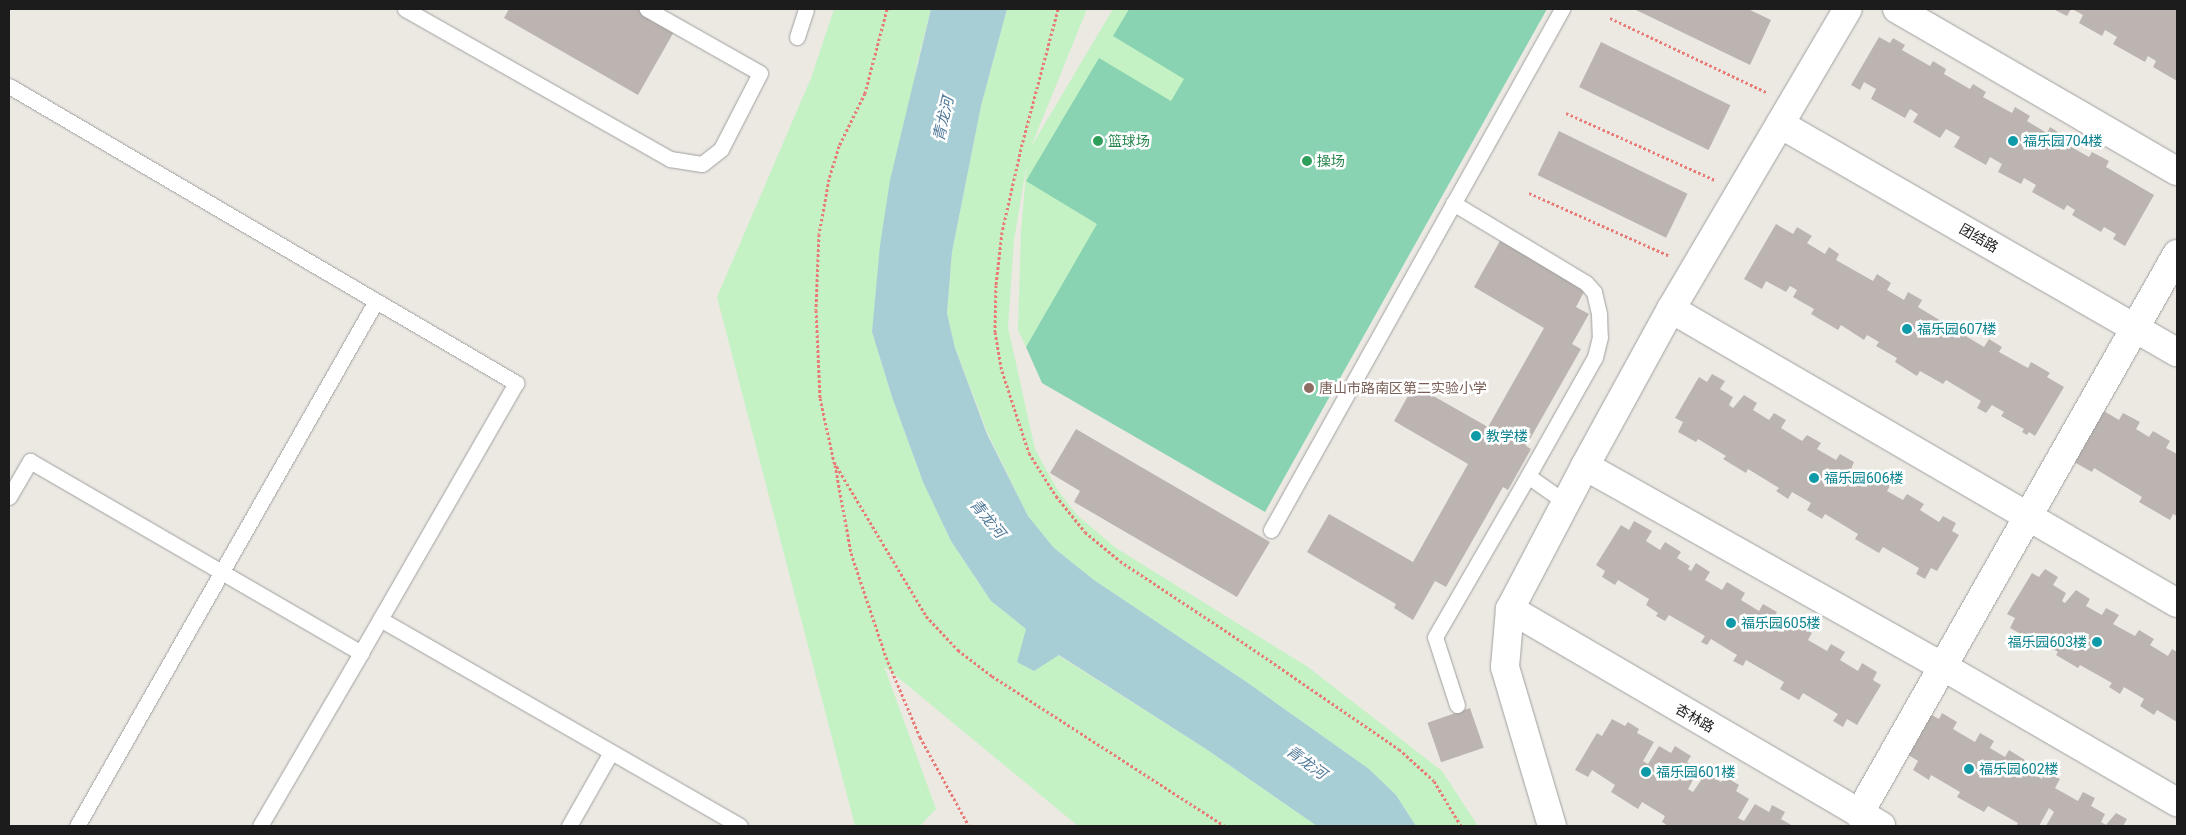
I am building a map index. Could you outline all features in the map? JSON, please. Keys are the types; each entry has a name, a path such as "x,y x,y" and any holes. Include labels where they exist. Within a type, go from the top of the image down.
{"street":[{"path":"1552,826 1506,667 1510,609 1565,502 1671,309 1848,9"},
{"path":"1897,9 2177,171"},
{"name":"团结路","path":"1786,114 2134,328 2177,352"},
{"path":"1870,820 1942,666 2177,254"},
{"path":"1671,309 2177,602"},
{"path":"1585,466 1942,666 2177,802"},
{"name":"杏林路","path":"1510,609 1870,820"}],"lane":[{"path":"405,9 670,159 702,164 721,149 760,73 646,9"},
{"path":"797,37 806,9"},
{"path":"1271,530 1562,9"},
{"path":"9,86 516,383 260,826"},
{"path":"1452,203 1586,283 1594,292 1599,314 1600,337 1596,358 1435,637 1457,705"},
{"path":"77,826 376,301"},
{"path":"9,498 30,461 360,653"},
{"path":"1528,476 1565,502"},
{"path":"380,619 740,826"},
{"path":"569,826 612,752"}],"path":[{"path":"887,9 865,93 840,146 832,171 819,234 816,310 820,398 851,553 886,657 920,737 969,826"},
{"path":"1058,9 1004,223 996,285 995,332 1002,371 1029,453 1056,496 1084,532 1120,561 1399,749 1434,781 1462,826"},
{"path":"1610,18 1786,114"},
{"path":"1566,113 1740,191"},
{"path":"1529,192 1695,268"},
{"path":"834,462 926,616 958,650 992,676 1225,826"}],"green space":[{"path":"834,9 931,9 917,64 872,332 892,397 923,482 951,541 991,601 1026,629 1034,671 1058,655 1206,749 1317,826 1078,826 884,666 936,809 920,826 855,826 717,297 811,78"},
{"path":"1007,9 1087,9 1031,147 1113,9 1226,9 1026,347 1018,330 1021,231 1027,163 1014,240 1008,327 1035,449 1057,489 1077,515 1116,548 1308,667 1442,771 1478,826 1416,826 1396,795 1369,769 1248,683 1094,580 1054,548 1028,516 988,434 955,348 947,313 952,252 981,106"},
{"path":"1129,9 1547,9 1265,512 1042,383 1026,347 1097,224 1026,181 1099,58 1171,101 1184,79 1113,36"}],"water":[{"name":"青龙河","path":"931,9 1007,9 981,106 952,252 947,313 955,348 987,434 1028,516 1054,548 1094,580 1248,683 1369,769 1396,795 1416,826 1317,826 1206,749 1059,655 1034,671 1017,662 1026,629 991,601 951,541 923,482 892,397 872,332 880,245 890,180"}],"building":[{"path":"509,9 637,9 675,30 638,95 504,18"},
{"path":"1634,9 1748,9 1771,20 1750,65"},
{"path":"2053,9 2071,9 2067,16"},
{"path":"2072,9 2177,9 2177,81 2153,67 2156,61 2148,56 2145,62 2113,44 2117,37 2105,30 2102,36 2079,23 2083,15"},
{"name":"福乐园704楼","path":"1879,37 1890,43 1893,38 1905,45 1902,50 1930,66 1933,61 1946,69 1944,74 1970,89 1973,84 1986,92 1983,97 2012,113 2015,107 2030,116 2027,121 2047,133 2050,127 2069,139 2066,144 2089,157 2092,152 2109,161 2106,167 2154,195 2125,246 2113,239 2116,234 2104,227 2101,232 2072,215 2075,210 2067,205 2064,210 2032,192 2036,185 2024,178 2021,184 1998,172 2002,164 1990,157 1986,165 1954,147 1960,137 1946,129 1940,138 1913,122 1918,114 1910,109 1905,118 1871,99 1876,89 1864,82 1860,90 1851,85"},
{"path":"1601,42 1730,105 1709,150 1579,87"},
{"path":"1559,131 1688,194 1666,238 1538,175"},
{"name":"福乐园607楼","path":"1776,224 1793,234 1797,227 1812,236 1807,243 1825,254 1829,247 1839,254 1836,260 1873,281 1877,274 1891,283 1887,290 1904,300 1908,292 1922,300 1918,307 1951,327 1954,320 1968,329 1964,335 1984,347 1989,339 2002,347 1999,352 2028,368 2031,362 2050,373 2047,377 2064,387 2035,436 2029,432 2027,435 2022,432 2024,429 2001,416 2004,412 1992,405 1986,413 1977,408 1981,401 1946,380 1943,384 1920,371 1917,376 1895,362 1897,358 1876,346 1879,342 1867,335 1864,340 1841,325 1838,330 1811,314 1814,309 1793,297 1797,290 1790,286 1786,292 1766,281 1762,289 1744,279"},
{"name":"教学楼","path":"1500,241 1585,290 1576,307 1589,314 1572,344 1581,349 1526,446 1531,449 1508,490 1503,487 1446,587 1435,581 1413,620 1394,608 1396,604 1307,552 1329,514 1413,562 1468,464 1394,421 1414,385 1488,427 1544,328 1474,287"},
{"name":"福乐园606楼","path":"1712,374 1725,381 1720,389 1733,397 1729,405 1733,408 1744,395 1757,403 1753,410 1769,420 1774,413 1786,420 1781,428 1802,441 1807,435 1821,443 1817,449 1836,460 1840,454 1854,462 1851,469 1871,481 1874,475 1891,484 1887,491 1903,500 1907,494 1924,504 1920,510 1939,522 1943,516 1956,523 1952,531 1959,535 1937,571 1931,568 1925,579 1916,574 1919,568 1883,547 1879,553 1855,539 1858,534 1825,514 1822,519 1807,510 1811,503 1792,492 1788,499 1776,491 1779,488 1748,469 1746,473 1723,459 1726,456 1698,439 1696,442 1678,432 1683,422 1675,418 1699,377 1707,382"},
{"path":"2104,411 2119,420 2123,413 2140,422 2136,429 2149,437 2153,431 2170,441 2166,448 2177,454 2177,516 2173,514 2170,520 2139,502 2142,497 2094,468 2092,472 2074,462"},
{"path":"1076,429 1270,542 1237,597 1074,502 1080,491 1050,473"},
{"name":"福乐园605楼","path":"1634,521 1652,531 1646,541 1660,550 1665,542 1681,552 1677,558 1690,566 1688,569 1691,571 1696,563 1710,572 1705,580 1722,590 1727,582 1745,593 1741,600 1759,611 1763,604 1777,612 1773,619 1793,631 1797,624 1812,633 1808,640 1827,651 1831,644 1845,652 1840,660 1858,671 1862,663 1877,672 1873,680 1881,685 1857,725 1847,719 1843,727 1833,721 1838,714 1803,693 1799,700 1780,689 1784,682 1746,660 1743,666 1733,661 1737,655 1711,639 1707,645 1701,642 1705,636 1669,615 1665,621 1656,616 1658,613 1646,605 1649,599 1618,580 1615,585 1602,577 1605,571 1596,565 1621,525 1629,530"},
{"name":"福乐园603楼","path":"2045,569 2058,577 2053,585 2066,593 2062,601 2065,603 2076,590 2090,599 2086,606 2102,615 2106,608 2119,615 2113,624 2135,636 2139,630 2154,639 2150,645 2168,656 2172,649 2177,652 2177,722 2157,710 2154,715 2140,706 2144,699 2124,687 2120,694 2109,687 2112,683 2080,665 2078,668 2056,655 2058,652 2030,635 2028,638 2010,628 2015,618 2007,614 2032,573 2039,577"},
{"path":"1470,708 1484,748 1441,762 1427,723"},
{"name":"福乐园602楼","path":"1942,713 1957,722 1953,729 1975,742 1980,733 1994,741 1990,748 2005,757 2009,750 2025,760 2021,767 2042,779 2046,771 2060,779 2055,788 2078,801 2083,792 2095,798 2091,806 2105,814 2101,822 2106,825 2116,813 2127,819 2123,826 2046,826 2054,812 2049,808 2039,826 2016,826 2018,823 1988,806 1984,812 1957,797 1960,792 1931,775 1929,780 1913,770 1918,761 1907,754 1930,714 1939,719"},
{"name":"福乐园601楼","path":"1612,719 1625,726 1628,722 1639,729 1637,733 1654,742 1643,761 1648,764 1659,746 1671,753 1675,746 1691,756 1687,762 1699,769 1688,789 1693,792 1706,773 1721,782 1724,776 1739,785 1736,791 1749,799 1738,818 1744,821 1755,804 1769,812 1772,805 1785,812 1781,819 1793,826 1668,826 1662,822 1665,816 1642,802 1638,809 1611,792 1615,785 1592,770 1588,777 1575,770 1597,733 1602,736"}],"place":[{"name":"篮球场","path":"1098,141"},
{"name":"福乐园704楼","path":"2013,141"},
{"name":"操场","path":"1307,161"},
{"name":"福乐园607楼","path":"1907,329"},
{"name":"唐山市路南区第二实验小学","path":"1309,388"},
{"name":"教学楼","path":"1476,436"},
{"name":"福乐园606楼","path":"1814,478"},
{"name":"福乐园605楼","path":"1731,623"},
{"name":"福乐园603楼","path":"2097,642"},
{"name":"福乐园602楼","path":"1969,769"},
{"name":"福乐园601楼","path":"1646,772"}]}
